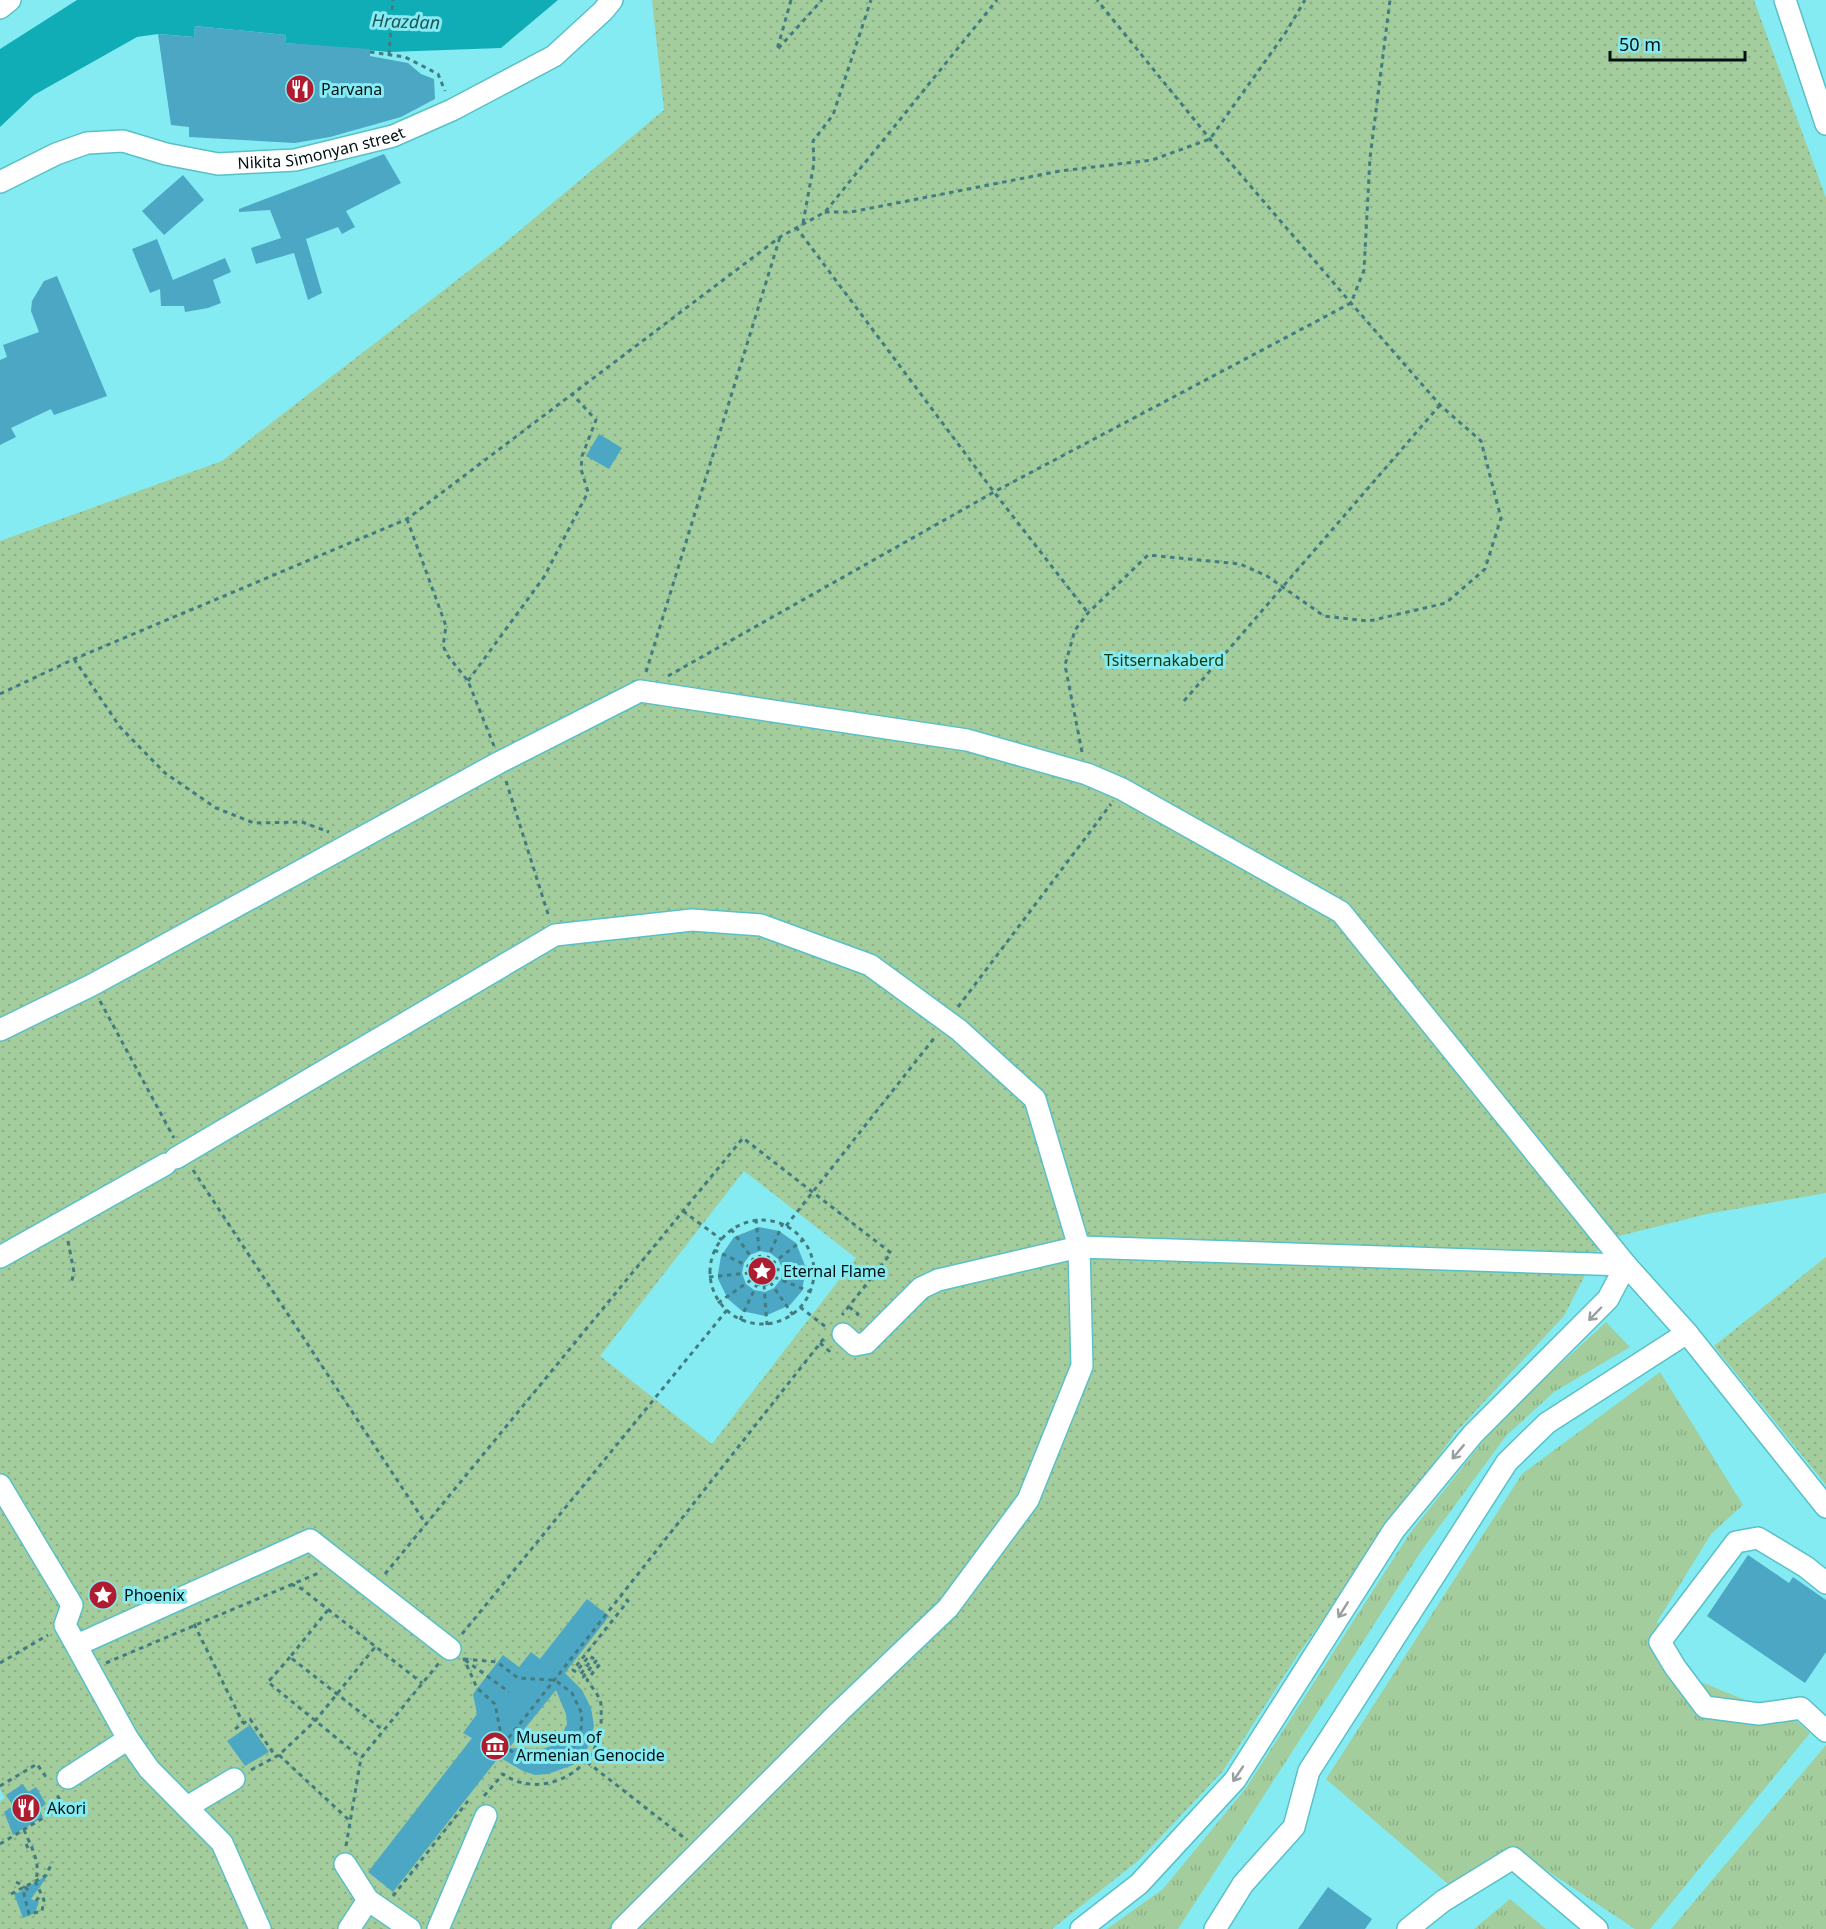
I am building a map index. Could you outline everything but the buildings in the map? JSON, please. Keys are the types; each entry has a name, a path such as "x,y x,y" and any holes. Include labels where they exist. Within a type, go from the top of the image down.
{"street":[{"path":"0,8 10,0"},
{"name":"Nikita Simonyan street","path":"0,182 56,154 87,143 123,141 166,154 218,164 295,160 393,136 452,110 554,56 612,0"},
{"path":"1785,0 1826,124"},
{"path":"0,1030 92,985 500,762 640,691 967,740 1087,774 1118,794 1341,912 1626,1265 1687,1333 1826,1507"},
{"path":"0,1257 175,1159 555,935 692,920 761,925 870,965 947,1021 1035,1099 1078,1247 1082,1366 1028,1500 948,1608 839,1712 622,1929"},
{"path":"839,1328 855,1346 866,1343 921,1288 938,1280 1078,1247 1626,1265"},
{"path":"1081,1929 1139,1884 1235,1780 1394,1530 1473,1434 1608,1299 1626,1265"},
{"path":"1215,1929 1243,1884 1294,1827 1309,1771 1507,1462 1547,1423 1687,1333"},
{"path":"0,1485 72,1605 65,1625 128,1739 149,1769 222,1843 260,1929"},
{"path":"1826,1583 1806,1567 1758,1538 1736,1542 1660,1642 1674,1667 1705,1707 1759,1714 1801,1708 1826,1731"},
{"path":"76,1646 310,1540 457,1654"},
{"path":"68,1778 128,1739"},
{"path":"187,1807 234,1779"},
{"path":"438,1929 484,1808"},
{"path":"1408,1929 1443,1901 1513,1858 1597,1929"},
{"path":"345,1864 368,1900 410,1929"},
{"path":"349,1929 368,1900"}],"path":[{"path":"389,55 393,0"},
{"path":"791,0 777,50 822,0"},
{"path":"803,223 814,163 813,141 833,115 871,0"},
{"path":"0,694 75,659 407,519 780,237 825,212 997,0"},
{"path":"1087,774 1065,665 1075,630 1088,613 1148,555 1240,564 1284,586 1324,616 1369,621 1446,603 1485,569 1501,518 1481,441 1440,405 1351,303 1210,139 1097,0"},
{"path":"825,212 851,212 1060,171 1152,160 1210,139 1286,32 1305,0"},
{"path":"640,691 994,492 1351,303 1364,270 1370,158 1390,0"},
{"path":"370,52 405,57 438,74 446,96"},
{"path":"796,227 994,492 1088,613"},
{"path":"640,691 780,237"},
{"path":"468,681 544,577 588,492 580,469 582,456 597,420 572,394"},
{"path":"1184,701 1440,405"},
{"path":"407,519 446,626 443,646 468,681 500,762 555,935"},
{"path":"75,659 120,727 165,773 216,808 254,823 302,822 353,841"},
{"path":"767,1260 784,1224 947,1021 1118,794"},
{"path":"92,985 175,1159 426,1524"},
{"path":"382,1577 742,1138 891,1253 839,1328"},
{"path":"683,1210 722,1240"},
{"path":"756,1219 760,1259"},
{"path":"756,1219 784,1224 804,1239 815,1266 811,1292 800,1307 793,1315 767,1325 740,1320 718,1303 709,1277 714,1250 722,1240 731,1229 756,1219"},
{"path":"56,1225 69,1242 74,1272 71,1284"},
{"path":"731,1229 754,1261"},
{"path":"772,1264 804,1239"},
{"path":"714,1250 750,1267"},
{"path":"767,1260 775,1270 774,1277 764,1285 757,1284 751,1280 750,1267 754,1261 767,1260"},
{"path":"775,1270 815,1266"},
{"path":"709,1277 749,1273"},
{"path":"774,1277 811,1292"},
{"path":"718,1303 751,1280"},
{"path":"770,1282 793,1315"},
{"path":"740,1320 757,1284"},
{"path":"764,1285 767,1325"},
{"path":"503,1745 830,1330 800,1307"},
{"path":"347,1835 360,1758 422,1683 457,1654 727,1310"},
{"path":"90,1669 325,1570"},
{"path":"291,1584 422,1683"},
{"path":"484,1808 503,1774 513,1781 525,1784 550,1784 587,1762 602,1730 600,1701 587,1680 600,1664 596,1660 583,1677 580,1675 593,1658 589,1656 576,1672 573,1670 628,1601 621,1596"},
{"path":"328,1610 268,1682 360,1758"},
{"path":"194,1624 247,1728"},
{"path":"0,1663 65,1625"},
{"path":"234,1779 278,1756 315,1721 376,1646"},
{"path":"457,1654 497,1662 518,1678 555,1680 572,1693 582,1714 581,1730 573,1748 556,1759 538,1762 522,1759 503,1745 495,1704 477,1688 457,1654"},
{"path":"457,1654 509,1692"},
{"path":"290,1657 384,1731"},
{"path":"235,1729 250,1719 278,1756 350,1821"},
{"path":"587,1762 700,1850"},
{"path":"0,1786 37,1764 63,1806 0,1844"},
{"path":"390,1900 468,1801 467,1798"},
{"path":"24,1830 34,1856 37,1875 35,1881 44,1899 42,1911 29,1914 23,1893 25,1886"},
{"path":"28,1857 34,1856"},
{"path":"11,1894 45,1876 53,1862"},
{"path":"16,1882 25,1886 29,1891"},
{"path":"36,1901 41,1894"}],"green space":[{"name":"Tsitsernakaberd","path":"652,0 1754,0 1826,198 1826,1193 1707,1214 1603,1240 1564,1316 1456,1432 1297,1656 1223,1771 1139,1860 1052,1929 0,1929 0,1801 5,1798 0,1789 0,541 222,461 501,246 664,110","holes":["744,1171 856,1258 712,1444 600,1356"]},
{"path":"1826,1257 1826,1485 1714,1346"},
{"path":"1606,1322 1630,1347 1554,1392 1506,1436 1422,1550 1178,1929 1107,1929 1163,1889 1246,1788 1410,1533 1500,1420"},
{"path":"1660,1372 1743,1505 1711,1534 1657,1622 1694,1679 1762,1707 1787,1713 1810,1733 1650,1929 1635,1929 1516,1850 1455,1890 1326,1779 1522,1474"},
{"path":"1826,1745 1826,1929 1671,1929"},
{"path":"1510,1899 1546,1929 1474,1929"}],"water":[{"name":"Hrazdan","path":"77,0 558,0 501,48 389,52 285,43 286,35 195,26 194,37 158,34 137,37 34,95 0,127 0,49"}],"place":[{"name":"Parvana","path":"300,89"},
{"name":"Eternal Flame","path":"762,1271"},
{"name":"Phoenix","path":"103,1595"},
{"name":"Museum of Armenian Genocide","path":"495,1746"},
{"name":"Akori","path":"26,1808"}]}
